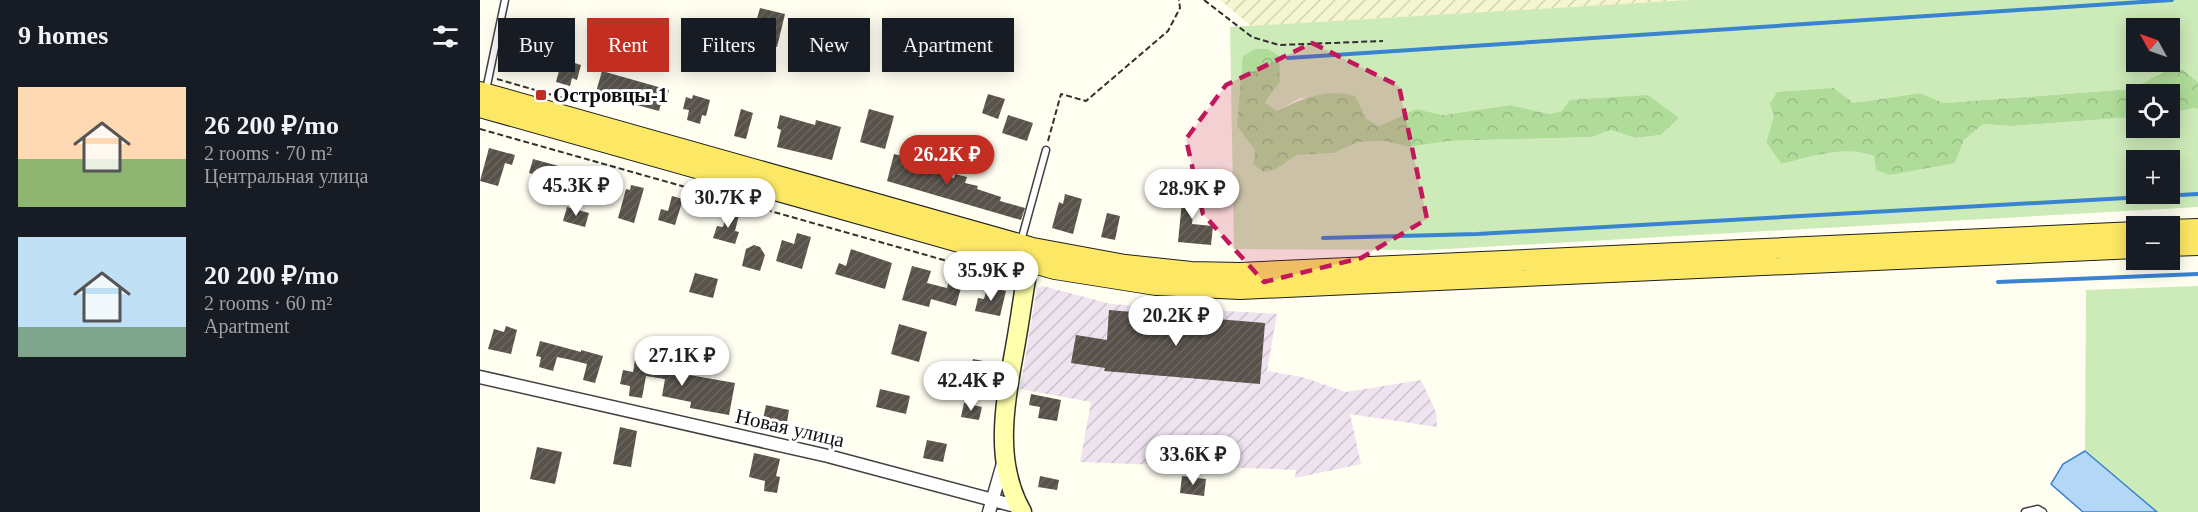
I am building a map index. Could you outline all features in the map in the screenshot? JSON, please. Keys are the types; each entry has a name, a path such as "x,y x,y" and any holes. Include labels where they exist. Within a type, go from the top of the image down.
{"main road":[{"path":"482,97 1027,252 1191,272 1240,273 2126,232"},
{"path":"2180,230 2198,229"},
{"path":"2180,246 2198,245"},
{"path":"1027,252 1055,269 1124,281 1240,289 2126,248"}],"street":[{"path":"1021,510 1006,476 1003,439 1006,403 1018,366 1027,252"},
{"name":"Новая улица","path":"480,377 828,456 991,506 1021,510"},
{"path":"991,506 1004,459"}],"lane":[{"path":"482,97 505,0"},
{"path":"1027,252 1046,150"},
{"path":"2025,512 2038,509 2043,512"}],"path":[{"path":"1046,150 1061,93 1086,101 1168,31 1180,8 1179,0"},
{"path":"1204,0 1252,37 1279,45 1383,41"},
{"path":"480,129 1026,283"}],"highlighted area":[{"path":"1312,43 1399,86 1427,219 1361,258 1264,282 1203,214 1186,139 1226,85"}],"shaded area":[{"path":"1043,286 1111,304 1277,314 1267,371 1302,377 1346,392 1421,380 1436,412 1437,427 1350,414 1361,464 1295,478 1296,470 1080,462 1091,402 1020,389 1037,288"}],"green space":[{"path":"1220,0 1688,0 1251,26"},
{"path":"1688,0 2198,0 2198,82 2180,69 2180,18 2126,18 2126,72 2164,72 2141,84 2126,84 2126,89 1944,103 1920,93 1854,103 1834,88 1774,116 1766,142 1781,164 1839,152 1955,163 1964,140 1983,124 2011,126 2126,118 2126,138 2180,138 2180,111 2194,108 2198,109 2198,207 1429,250 1234,249 1230,27","holes":["1268,49 1280,82 1265,104 1277,111 1300,98 1355,96 1367,119 1379,126 1416,109 1443,115 1510,105 1550,114 1562,111 1679,118 1661,135 1635,138 1611,130 1592,137 1449,141 1408,147 1384,141 1358,142 1334,153 1297,155 1276,169 1253,164"]},
{"path":"1255,49 1268,49 1279,56 1280,82 1265,103 1277,111 1314,96 1344,94 1355,96 1367,119 1379,126 1416,109 1443,115 1510,105 1550,114 1562,111 1570,100 1648,95 1679,118 1661,135 1635,138 1611,130 1592,137 1449,141 1408,147 1384,141 1358,142 1334,153 1297,155 1276,169 1264,172 1253,164 1255,150 1237,126 1243,56"},
{"path":"2180,69 2198,82 2198,109 2180,111 2180,84 2141,84 2164,72 2180,72"},
{"path":"1834,88 1854,103 1920,93 1944,103 2126,89 2126,118 2011,126 1983,124 1964,140 1955,163 1890,175 1876,170 1874,156 1863,153 1828,153 1781,164 1766,142 1774,116 1770,104 1777,92"},
{"path":"2198,286 2198,512 2157,512 2085,451 2086,290"}],"water":[{"path":"2085,451 2157,512 2083,512 2051,484 2063,464"}],"building":[{"path":"760,8 785,14 777,47 776,18 757,18"},
{"path":"575,63 581,65 577,80 572,78 570,86 556,82 559,72 575,72"},
{"path":"602,72 669,90 666,101 662,100 659,111 596,92"},
{"path":"988,94 1005,99 998,119 982,113"},
{"path":"693,95 710,100 706,116 702,115 700,124 687,120 689,110 683,109 686,97 692,99"},
{"path":"741,109 753,113 746,139 734,136"},
{"path":"869,109 894,116 885,149 860,142"},
{"path":"780,115 815,125 816,120 841,127 832,160 777,147 781,130 777,128"},
{"path":"1008,115 1033,123 1027,141 1002,133"},
{"path":"489,148 515,155 512,165 505,163 498,186 480,181"},
{"path":"894,154 925,162 926,159 939,162 936,173 954,178 955,174 967,177 965,183 978,186 977,189 1001,197 1000,201 1025,208 1021,220 887,181"},
{"path":"533,159 562,167 554,196 537,191 541,176 529,173"},
{"path":"1184,181 1196,182 1192,224 1213,226 1211,245 1178,242"},
{"path":"631,185 644,188 634,223 618,218 626,189 630,190"},
{"path":"1065,194 1082,199 1073,234 1052,228 1059,202 1063,204"},
{"path":"672,196 683,199 675,225 658,220 661,209 668,211"},
{"path":"567,207 589,213 585,227 563,221"},
{"path":"727,212 739,215 735,231 739,232 735,244 713,238 717,226 723,227"},
{"path":"1107,213 1120,216 1115,240 1101,237"},
{"path":"797,233 811,237 802,269 776,261 782,240 794,244"},
{"path":"754,245 760,247 765,255 760,271 742,266 746,249"},
{"path":"851,249 892,263 885,289 835,274 839,263 846,266"},
{"path":"912,266 931,271 927,283 947,288 951,273 964,277 956,306 931,299 929,307 902,300"},
{"path":"695,273 718,279 713,298 689,292"},
{"path":"987,287 1006,291 1000,316 975,311 978,298 984,299"},
{"path":"1109,310 1265,323 1260,384 1104,371 1105,368 1071,363 1076,335 1107,340"},
{"path":"899,324 927,332 919,362 891,354"},
{"path":"506,326 517,330 511,354 488,349 494,329 504,332"},
{"path":"540,341 603,356 595,383 583,380 587,364 557,357 553,371 539,367 541,357 536,356"},
{"path":"973,359 983,361 982,366 990,368 988,380 962,374 965,363 972,364"},
{"path":"635,360 678,368 678,372 684,374 735,383 729,415 690,408 691,402 662,396 665,379 646,376 642,398 629,396 630,386 620,384 623,370 633,372"},
{"path":"880,389 910,396 906,414 876,407"},
{"path":"1031,394 1061,400 1057,421 1038,418 1040,407 1029,405"},
{"path":"964,403 982,407 979,420 961,417"},
{"path":"766,405 789,410 786,428 762,424"},
{"path":"620,427 637,431 631,467 613,464"},
{"path":"927,440 947,444 943,462 923,458"},
{"path":"537,447 562,452 555,484 530,479"},
{"path":"754,453 780,459 776,476 780,477 777,493 764,491 765,481 749,477"},
{"path":"1040,476 1059,480 1057,490 1038,487"},
{"path":"1182,476 1206,479 1204,496 1180,493"}],"waterway":[{"path":"1288,58 2172,0"},
{"path":"1323,238 1477,234 2198,194"},
{"path":"1998,282 2198,274"}],"place":[{"name":"Островцы-1","path":"541,95"}]}
